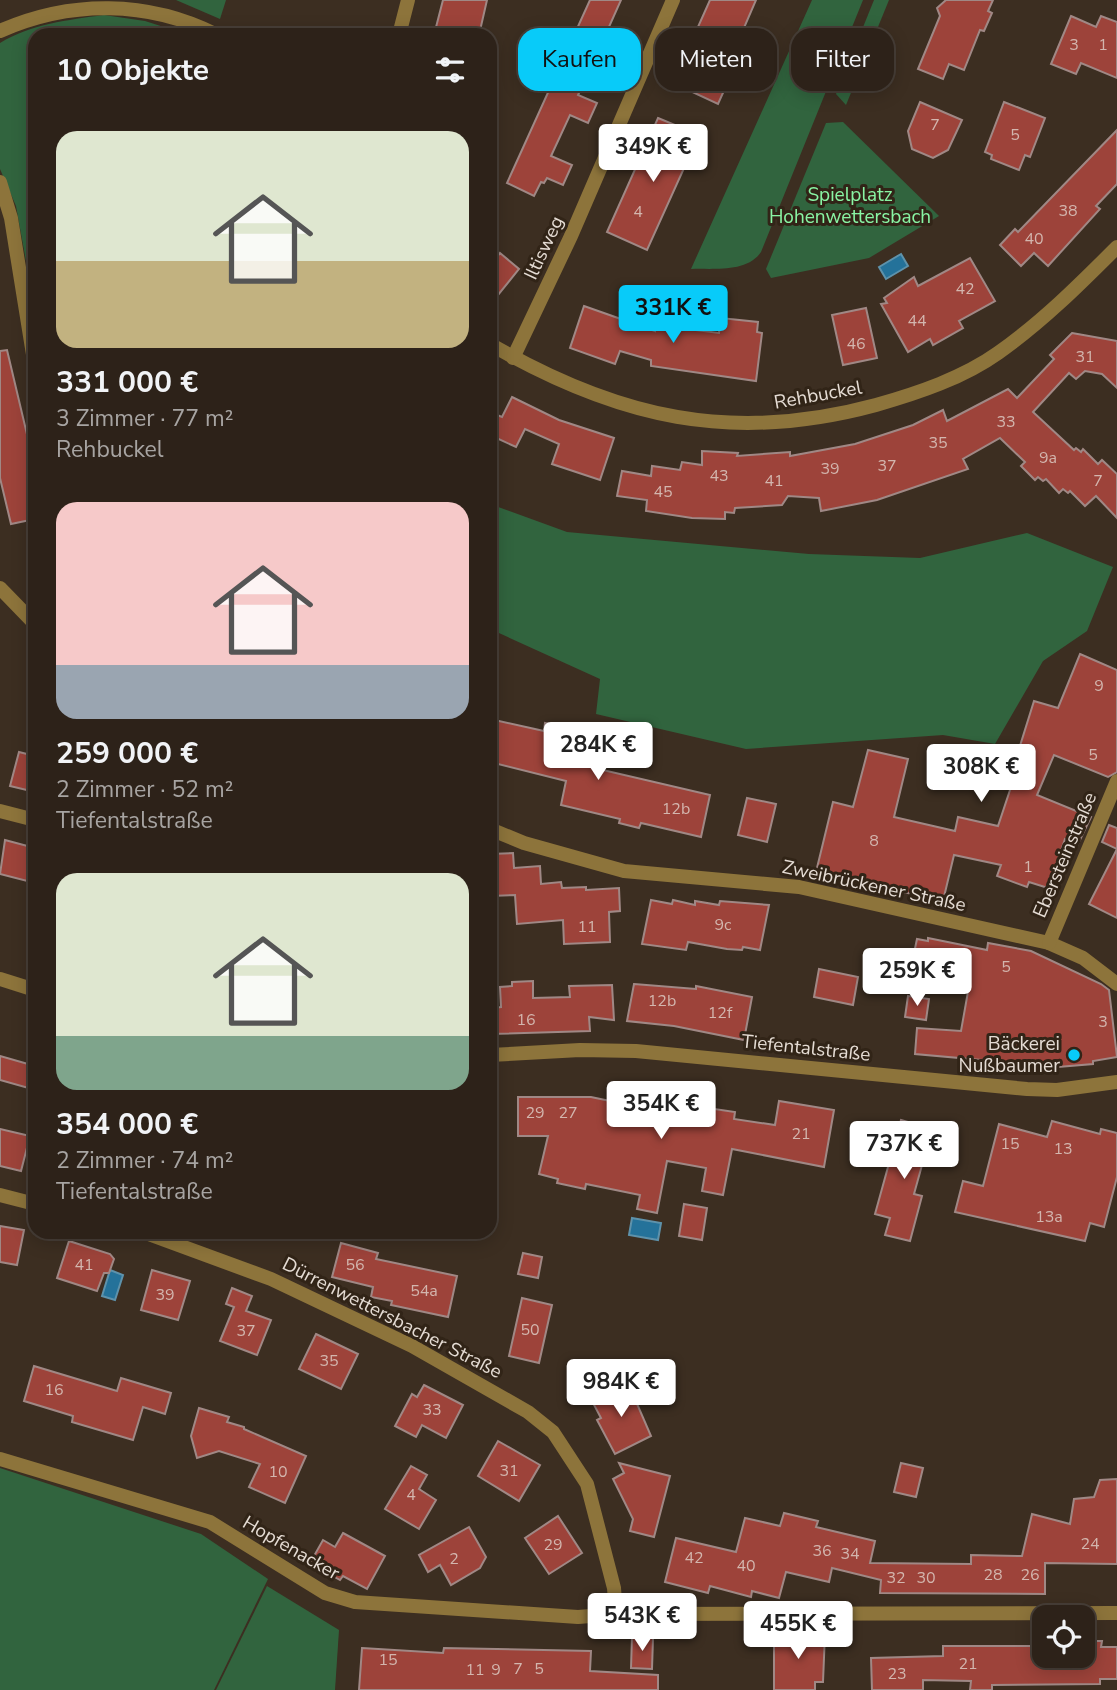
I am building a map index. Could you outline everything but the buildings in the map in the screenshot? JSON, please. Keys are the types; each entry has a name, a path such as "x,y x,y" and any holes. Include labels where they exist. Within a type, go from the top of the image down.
{"street":[{"path":"401,28 408,0"},
{"name":"Iltisweg","path":"513,358 571,236 673,0"},
{"path":"0,31 38,15 116,5 176,16 202,28"},
{"path":"0,182 11,218 28,324"},
{"name":"Rehbuckel","path":"497,348 559,382 612,401 694,420 736,425 786,423 849,412 898,399 950,379 996,354 1059,305 1117,247"},
{"path":"0,588 28,617"},
{"name":"Ebersteinstraße","path":"1049,943 1117,781"},
{"path":"0,811 28,818"},
{"name":"Zweibrückener Straße","path":"497,833 624,871 799,887 1049,943 1083,958 1117,984"},
{"path":"0,979 28,988"},
{"name":"Tiefentalstraße","path":"497,1055 580,1050 636,1051 1027,1089 1057,1090 1117,1082"},
{"path":"0,1195 28,1202"},
{"name":"Dürrenwettersbacher Straße","path":"162,1239 271,1279 365,1324 501,1395 553,1432 587,1484 614,1588 616,1614"},
{"name":"Hopfenacker","path":"0,1458 209,1522 325,1593 355,1602 578,1617 616,1614"},
{"path":"616,1614 1117,1613"}],"green space":[{"path":"176,0 226,0 220,19"},
{"path":"812,0 863,0 852,28 799,28"},
{"path":"874,0 889,0 878,28 863,28"},
{"path":"104,15 145,21 167,28 34,28"},
{"path":"28,30 28,272 16,206 0,169 0,43"},
{"path":"791,47 791,91 826,91 761,252 755,259 739,266 691,269 771,91 777,91 777,78"},
{"path":"837,91 852,91 846,105 836,94"},
{"name":"Spielplatz Hohenwettersbach","path":"843,122 939,216 869,258 771,278 766,269 826,123"},
{"path":"497,507 567,532 809,554 920,558 1027,533 1113,567 1087,631 1043,661 995,744 943,735 746,749 596,714 600,679 497,632"},
{"path":"0,1468 201,1534 268,1579 214,1690 0,1690"},
{"path":"267,1586 339,1630 335,1690 216,1690"}],"water":[{"path":"901,254 908,266 886,279 879,267"},
{"path":"632,1218 661,1223 658,1240 629,1235"},
{"path":"110,1270 123,1275 115,1300 102,1296"}],"place":[{"name":"Bäckerei Nußbaumer","path":"1074,1055"}]}
